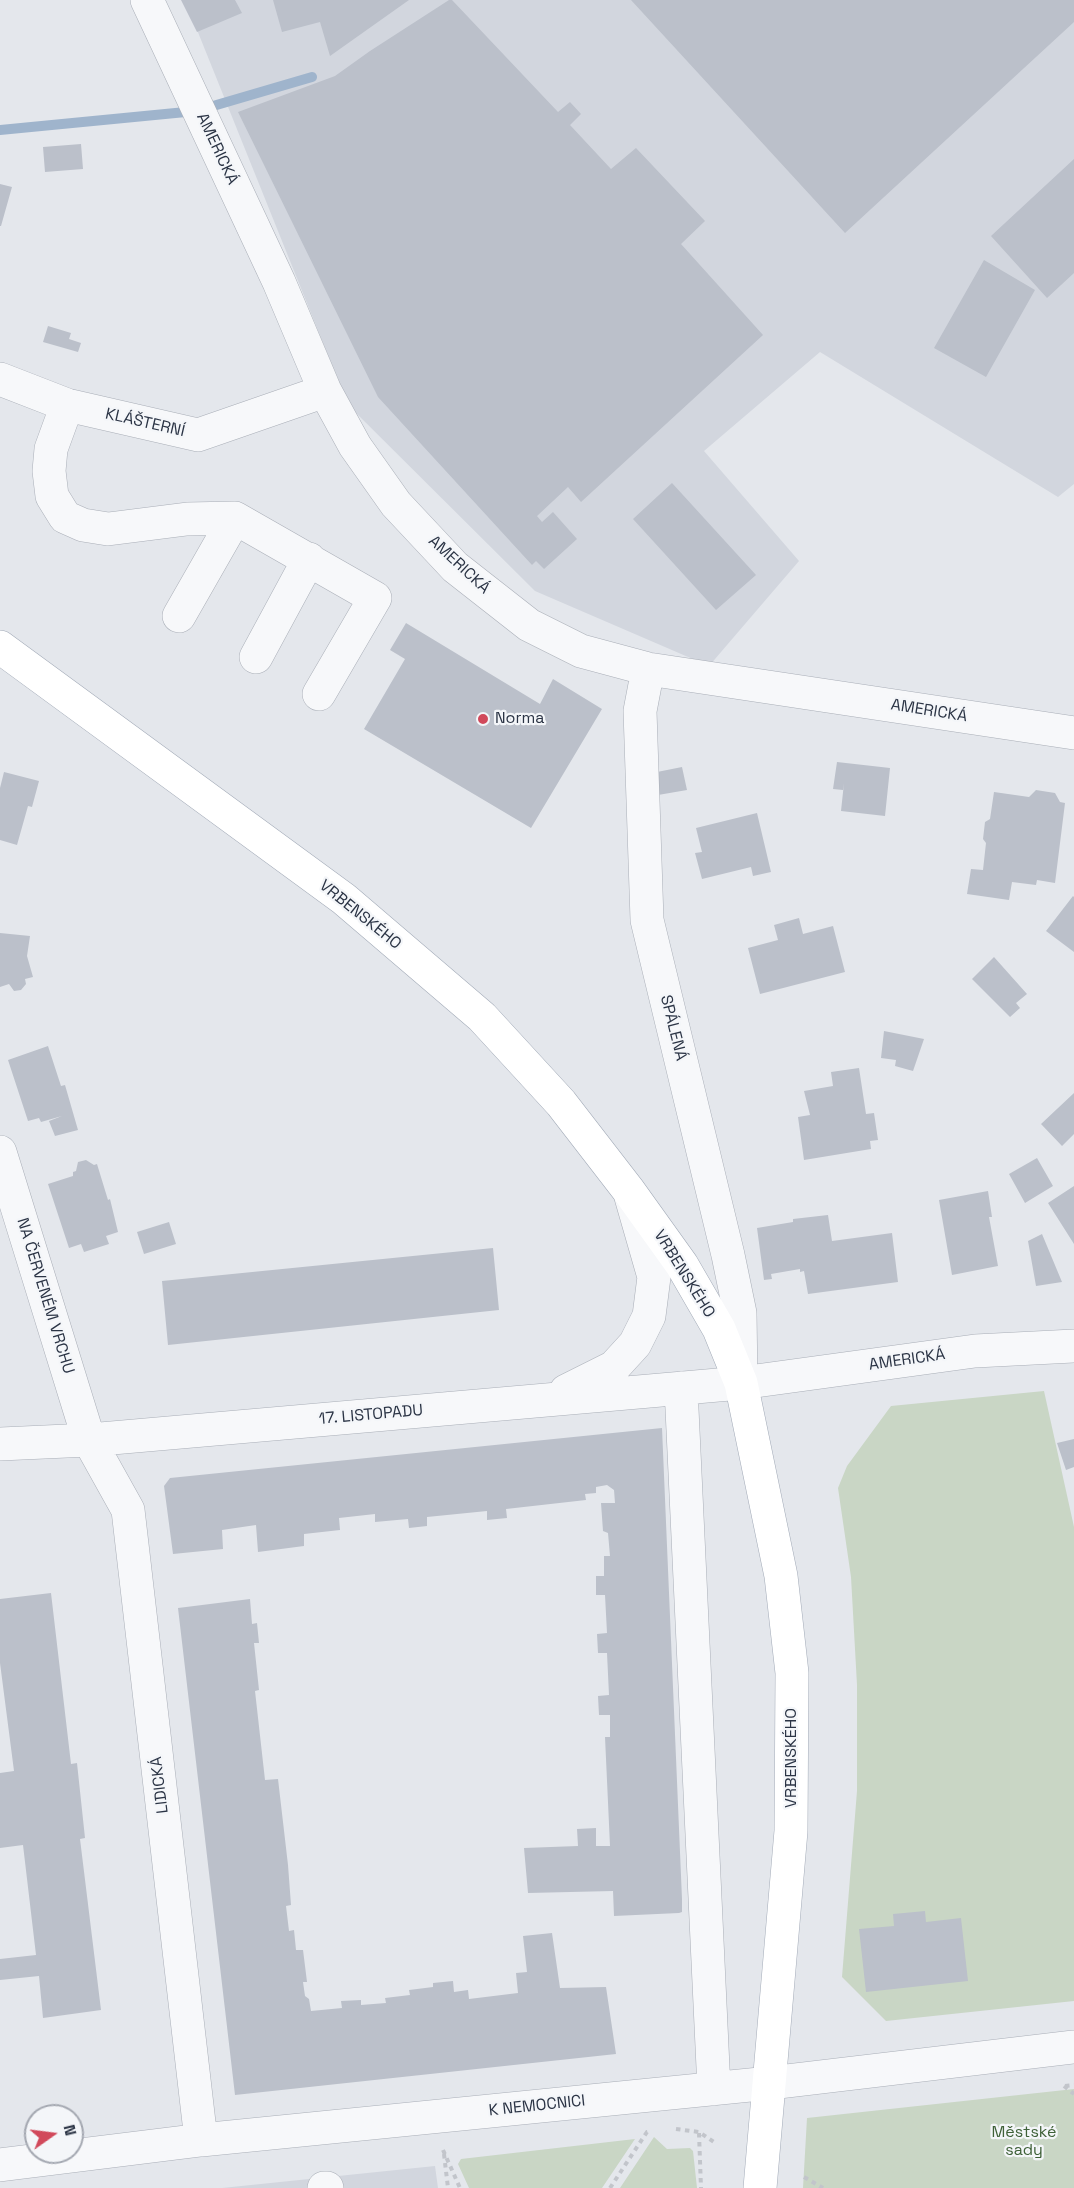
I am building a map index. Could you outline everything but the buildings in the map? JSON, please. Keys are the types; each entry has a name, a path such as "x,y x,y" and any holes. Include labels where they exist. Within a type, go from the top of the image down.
{"main road":[{"name":"VRBENSKÉHO","path":"0,647 344,899 482,1017 561,1103 630,1192 682,1265 719,1329 741,1383 781,1576 792,1673 792,1831 760,2188"}],"street":[{"name":"AMERICKÁ","path":"147,0 279,282 325,391 355,446 396,504 456,567 529,625 581,651 648,669 1074,733"},
{"name":"KLÁŠTERNÍ","path":"0,379 67,405 198,435 325,391"},
{"path":"67,405 51,449 50,471 52,496 65,518 83,525 108,529 187,519 235,518 375,598 319,694"},
{"path":"179,616 235,518"},
{"path":"256,657 309,559"},
{"name":"SPÁLENÁ","path":"648,669 640,711 647,920 731,1266 740,1313 741,1383"},
{"name":"NA ČERVENÉM VRCHU","path":"0,1152 89,1440"},
{"path":"534,1401 585,1383 614,1367 635,1344 646,1322 652,1304 654,1277 630,1192"},
{"name":"AMERICKÁ","path":"741,1383 975,1351 1074,1346"},
{"name":"17. LISTOPADU","path":"0,1443 89,1440 741,1383"},
{"path":"681,1388 714,2089"},
{"name":"LIDICKÁ","path":"89,1440 128,1510 201,2140"},
{"name":"K NEMOCNICI","path":"0,2164 201,2140 770,2083 1074,2047"}],"path":[{"path":"1074,2085 1064,2086 1074,2094"},
{"path":"667,2130 699,2132 717,2144"},
{"path":"610,2188 647,2132 657,2131"},
{"path":"699,2132 701,2188"},
{"path":"448,2188 443,2150 460,2188"},
{"path":"804,2177 823,2188"},
{"path":"809,2188 810,2180"}],"shaded area":[{"path":"185,0 1074,0 1074,484 1058,497 820,352 704,451 799,561 709,666 535,591 348,405"},
{"path":"435,2166 438,2188 222,2188"}],"green space":[{"path":"1044,1391 1074,1527 1074,2001 886,2021 842,1977 857,1791 857,1685 851,1577 838,1488 847,1466 891,1406"},
{"name":"Městské sady","path":"1074,2089 1074,2188 803,2188 807,2118"},
{"path":"654,2137 667,2149 690,2148 693,2151 697,2188 620,2188"},
{"path":"635,2139 602,2188 469,2188 458,2164 461,2159"}],"waterway":[{"path":"0,130 196,111 312,77"}],"place":[{"name":"Norma","path":"483,719"}]}
